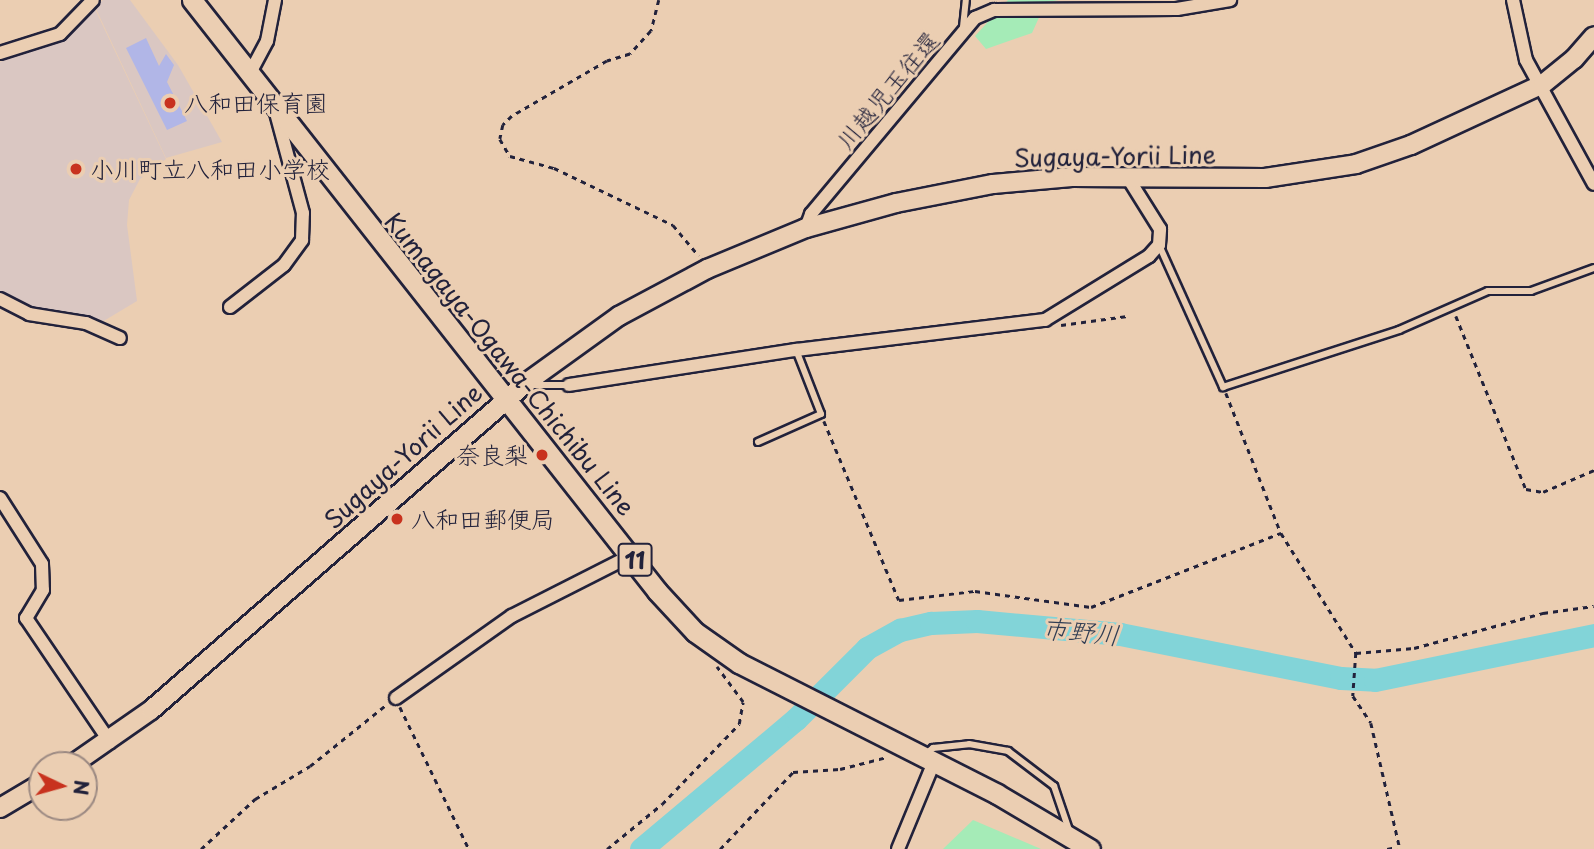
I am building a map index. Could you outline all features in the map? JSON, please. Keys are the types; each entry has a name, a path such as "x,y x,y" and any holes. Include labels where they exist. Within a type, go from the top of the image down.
{"main road":[{"name":"Kumagaya-Ogawa-Chichibu Line","path":"192,0 632,555 657,591 715,648 923,756 1070,835 1090,849"},
{"name":"Sugaya-Yorii Line","path":"95,751 110,742 505,398 619,316 707,268 806,228 896,203 993,184 1072,177 1265,178 1356,163 1411,145 1543,84 1574,59 1594,36"},
{"path":"0,808 28,791"}],"street":[{"path":"0,53 61,34 93,0"},
{"path":"250,73 267,41 275,0"},
{"name":"川越児玉往還","path":"806,228 811,214 975,18 994,10 1177,9 1230,0"},
{"path":"1513,0 1526,60 1543,84 1594,184"},
{"path":"230,307 284,265 302,240 305,226 274,104"},
{"path":"569,385 796,351 1045,320 1149,256 1159,245 1160,229 1128,178"},
{"path":"0,299 29,314 86,323 120,338"},
{"path":"0,498 42,564 43,590 26,618 110,742"},
{"path":"396,698 512,616 632,555"},
{"path":"898,849 923,756"}],"lane":[{"path":"962,32 966,0"},
{"path":"1159,245 1223,387 1399,330 1488,291 1531,292 1594,268"},
{"path":"758,442 821,414 796,351"},
{"path":"526,383 538,387 569,385"},
{"path":"923,756 933,748 946,745 1008,751 1054,786 1070,835"}],"path":[{"path":"659,0 651,31 630,54 607,61 512,116 503,125 500,139 510,156 554,168 673,225 685,234 707,268"},
{"path":"1452,307 1526,488 1543,492 1594,470"},
{"path":"1061,326 1127,316"},
{"path":"1223,387 1281,533 1356,653 1353,696 1371,723 1399,848 1387,849"},
{"path":"821,414 899,600 975,591 1091,607 1281,533"},
{"path":"1356,653 1414,649 1543,613 1594,606"},
{"path":"607,849 662,804 738,724 743,702 715,665"},
{"path":"201,849 255,799 310,766 396,698 469,849"},
{"path":"720,849 793,772 840,769 923,756"}],"shaded area":[{"name":"八和田保育園","path":"103,0 130,0 178,65 222,142 166,158 95,7"},
{"name":"小川町立八和田小学校","path":"95,9 166,159 140,179 129,200 127,225 137,301 102,322 29,311 0,294 0,62 61,39"}],"green space":[{"path":"1008,0 1059,0 1046,2 1032,33 986,49 975,36"},
{"path":"973,820 1041,849 943,849"}],"building":[{"path":"146,38 159,66 166,54 174,65 167,82 187,121 167,130 126,48"}],"waterway":[{"name":"市野川","path":"641,849 796,719 867,648 900,630 931,623 977,621 1120,634 1341,678 1375,680 1594,635"}],"place":[{"name":"八和田保育園","path":"170,103"},
{"name":"小川町立八和田小学校","path":"76,169"},
{"name":"奈良梨","path":"542,455"},
{"name":"八和田郵便局","path":"397,519"}]}
